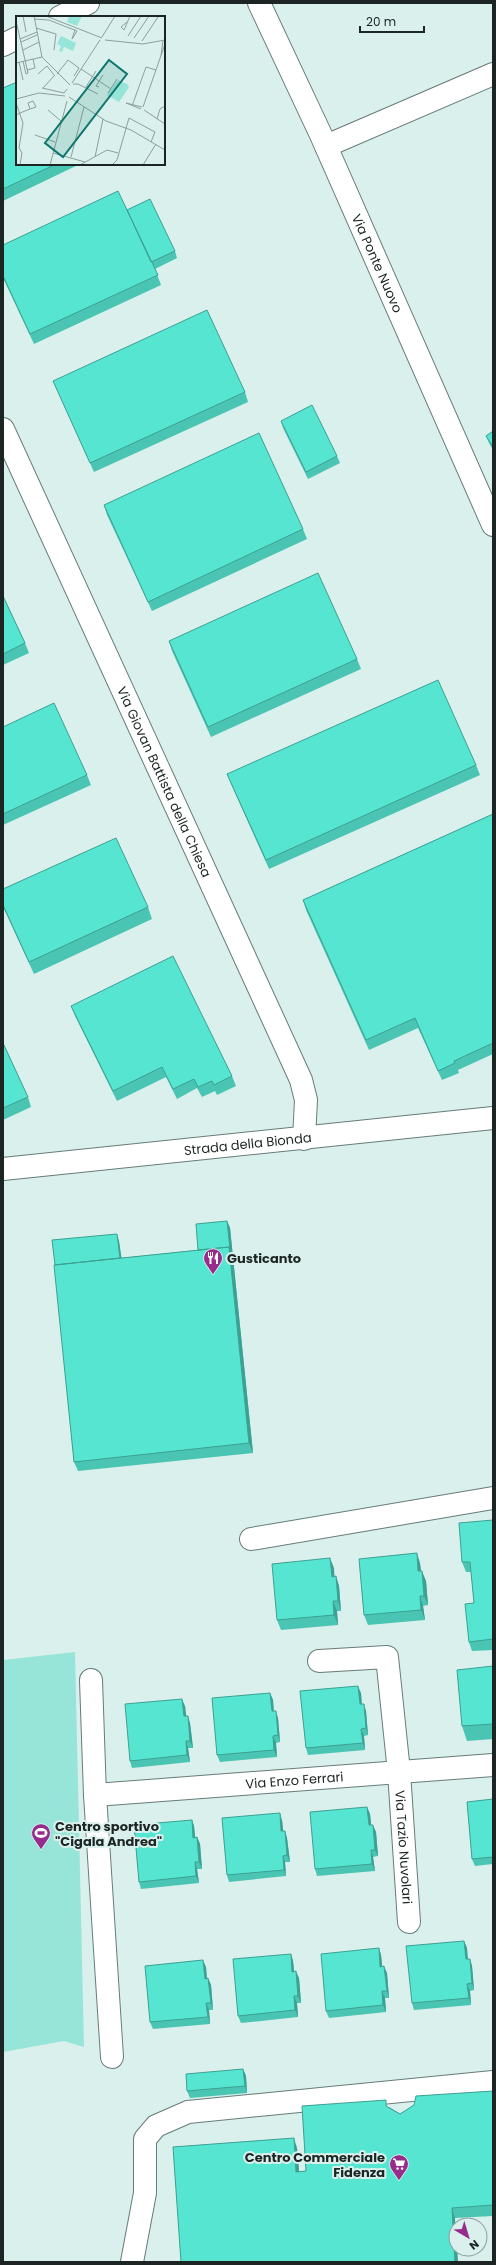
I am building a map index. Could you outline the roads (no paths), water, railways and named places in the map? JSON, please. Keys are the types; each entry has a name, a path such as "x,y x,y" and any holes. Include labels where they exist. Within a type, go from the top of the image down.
{"street":[{"path":"62,16 88,3"},
{"name":"Via Ponte Nuovo","path":"259,3 326,146 493,525"},
{"path":"3,45 16,38"},
{"path":"326,146 493,74"},
{"name":"Via Giovan Battista della Chiesa","path":"3,429 301,1080 306,1100 304,1139"},
{"name":"Strada della Bionda","path":"3,1169 304,1139 493,1118"},
{"path":"251,1539 493,1498"},
{"name":"Via Tazio Nuvolari","path":"318,1661 387,1657 399,1772 409,1922"},
{"path":"91,1680 95,1796 112,2057"},
{"name":"Via Enzo Ferrari","path":"95,1796 493,1765"},
{"path":"132,2262 146,2193 145,2139 156,2126 188,2112 493,2082"}],"place":[{"name":"Gusticanto","path":"213,1275"},
{"name":"Centro sportivo \"Cigala Andrea\"","path":"41,1850"},
{"name":"Centro Commerciale Fidenza","path":"399,2181"}]}
